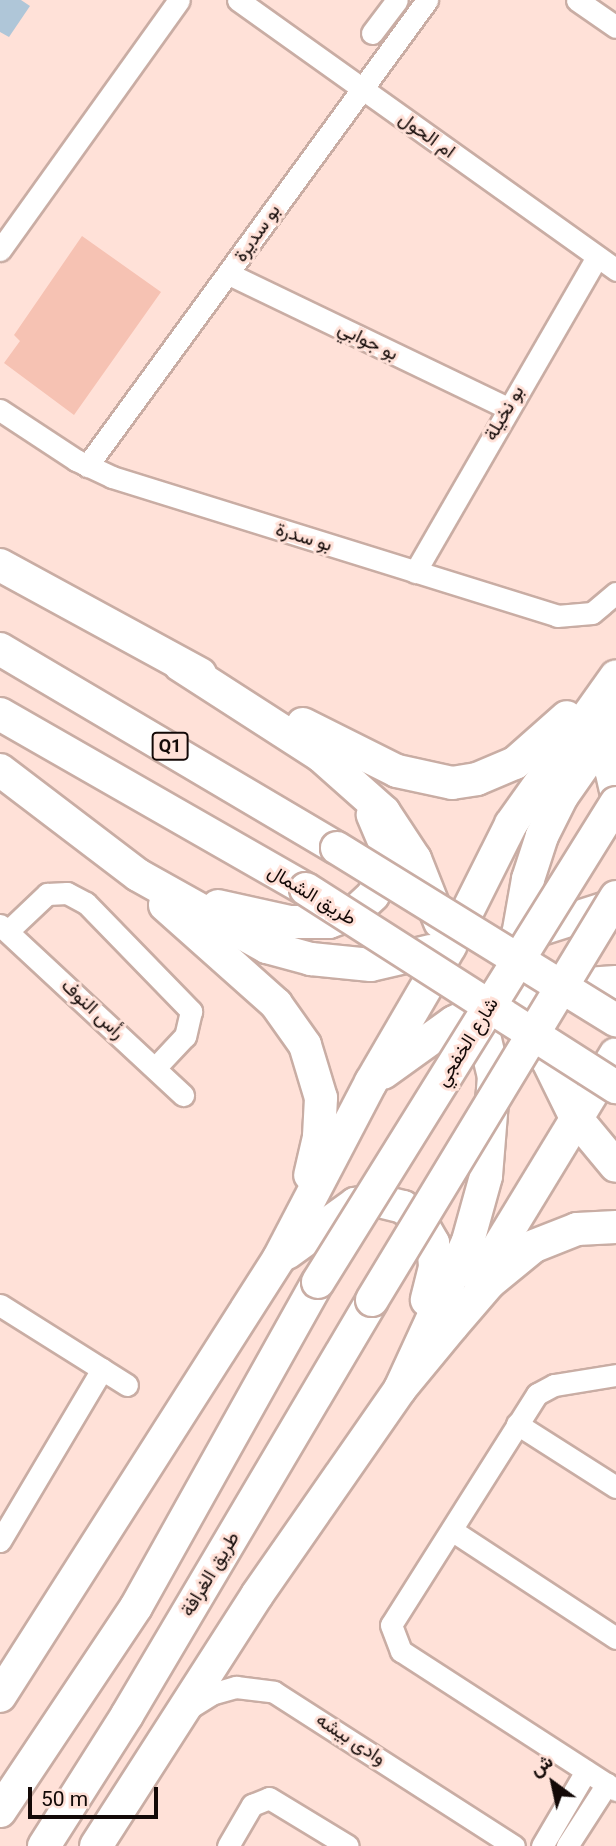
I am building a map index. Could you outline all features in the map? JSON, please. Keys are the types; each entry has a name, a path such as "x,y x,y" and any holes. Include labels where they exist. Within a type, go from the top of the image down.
{"highway":[{"path":"0,565 180,665 397,771 453,782 502,770 532,750 564,720 616,656"},
{"name":"Q1","path":"0,649 337,848 616,1020"},
{"path":"180,665 347,776 400,833 480,1009 495,1098 486,1176 468,1241 400,1389"},
{"path":"0,1696 279,1258 371,1082 450,946 511,824 616,676"},
{"name":"طريق الشمال","path":"0,714 306,889 616,1087"},
{"path":"616,719 562,796 541,836 528,879 518,936 527,990 548,1061 576,1118 616,1166"},
{"path":"616,751 611,769 616,791"},
{"path":"0,770 138,875 242,936 311,959 371,965 450,946 518,936 616,905"},
{"path":"138,875 259,919 316,923 342,919 373,895 386,859 378,821 347,776"},
{"name":"شارع الخفجي","path":"0,1811 136,1607 318,1282 616,803"},
{"path":"138,875 187,927 276,1004 309,1054 321,1098 319,1138 314,1164 279,1258"},
{"name":"طريق الغرافة","path":"44,1846 616,897"},
{"path":"371,1082 454,1022 480,1009 527,990 571,981 616,982"},
{"path":"452,1325 616,1054"},
{"path":"279,1258 355,1204 391,1204 421,1222 433,1243 435,1267 400,1389"},
{"path":"96,1846 178,1716 400,1389 452,1325 489,1283 534,1246 577,1229 616,1227"}],"street":[{"path":"0,250 179,0"},
{"name":"ام الحول","path":"238,0 616,270"},
{"path":"372,33 397,0"},
{"name":"بو سديرة","path":"87,466 229,274 359,87 427,0"},
{"path":"577,0 616,27"},
{"name":"بو نخيلة","path":"415,572 506,408 597,257"},
{"name":"بو جوابي","path":"229,274 506,408"},
{"name":"بو سدرة","path":"0,410 87,466 415,572 569,617 592,613 616,593"},
{"path":"4,928 47,894 67,893 86,904 191,1011 186,1036 155,1068"},
{"name":"رأس النوف","path":"4,928 183,1095"},
{"path":"0,1305 127,1385"},
{"path":"0,1541 102,1369"},
{"path":"567,1846 612,1787 395,1644 394,1616 453,1531 517,1424 545,1389 616,1375"},
{"path":"517,1424 616,1487"},
{"path":"453,1531 616,1638"},
{"name":"وادى بيشه","path":"178,1716 211,1694 236,1687 261,1688 294,1702 514,1846"},
{"path":"542,1846 586,1771"},
{"path":"228,1846 251,1805 269,1798 348,1846"}],"shaded area":[{"path":"82,236 161,292 74,415 4,363 20,341 14,335"}],"building":[{"path":"0,0 21,0 30,6 9,37 0,32"}]}
